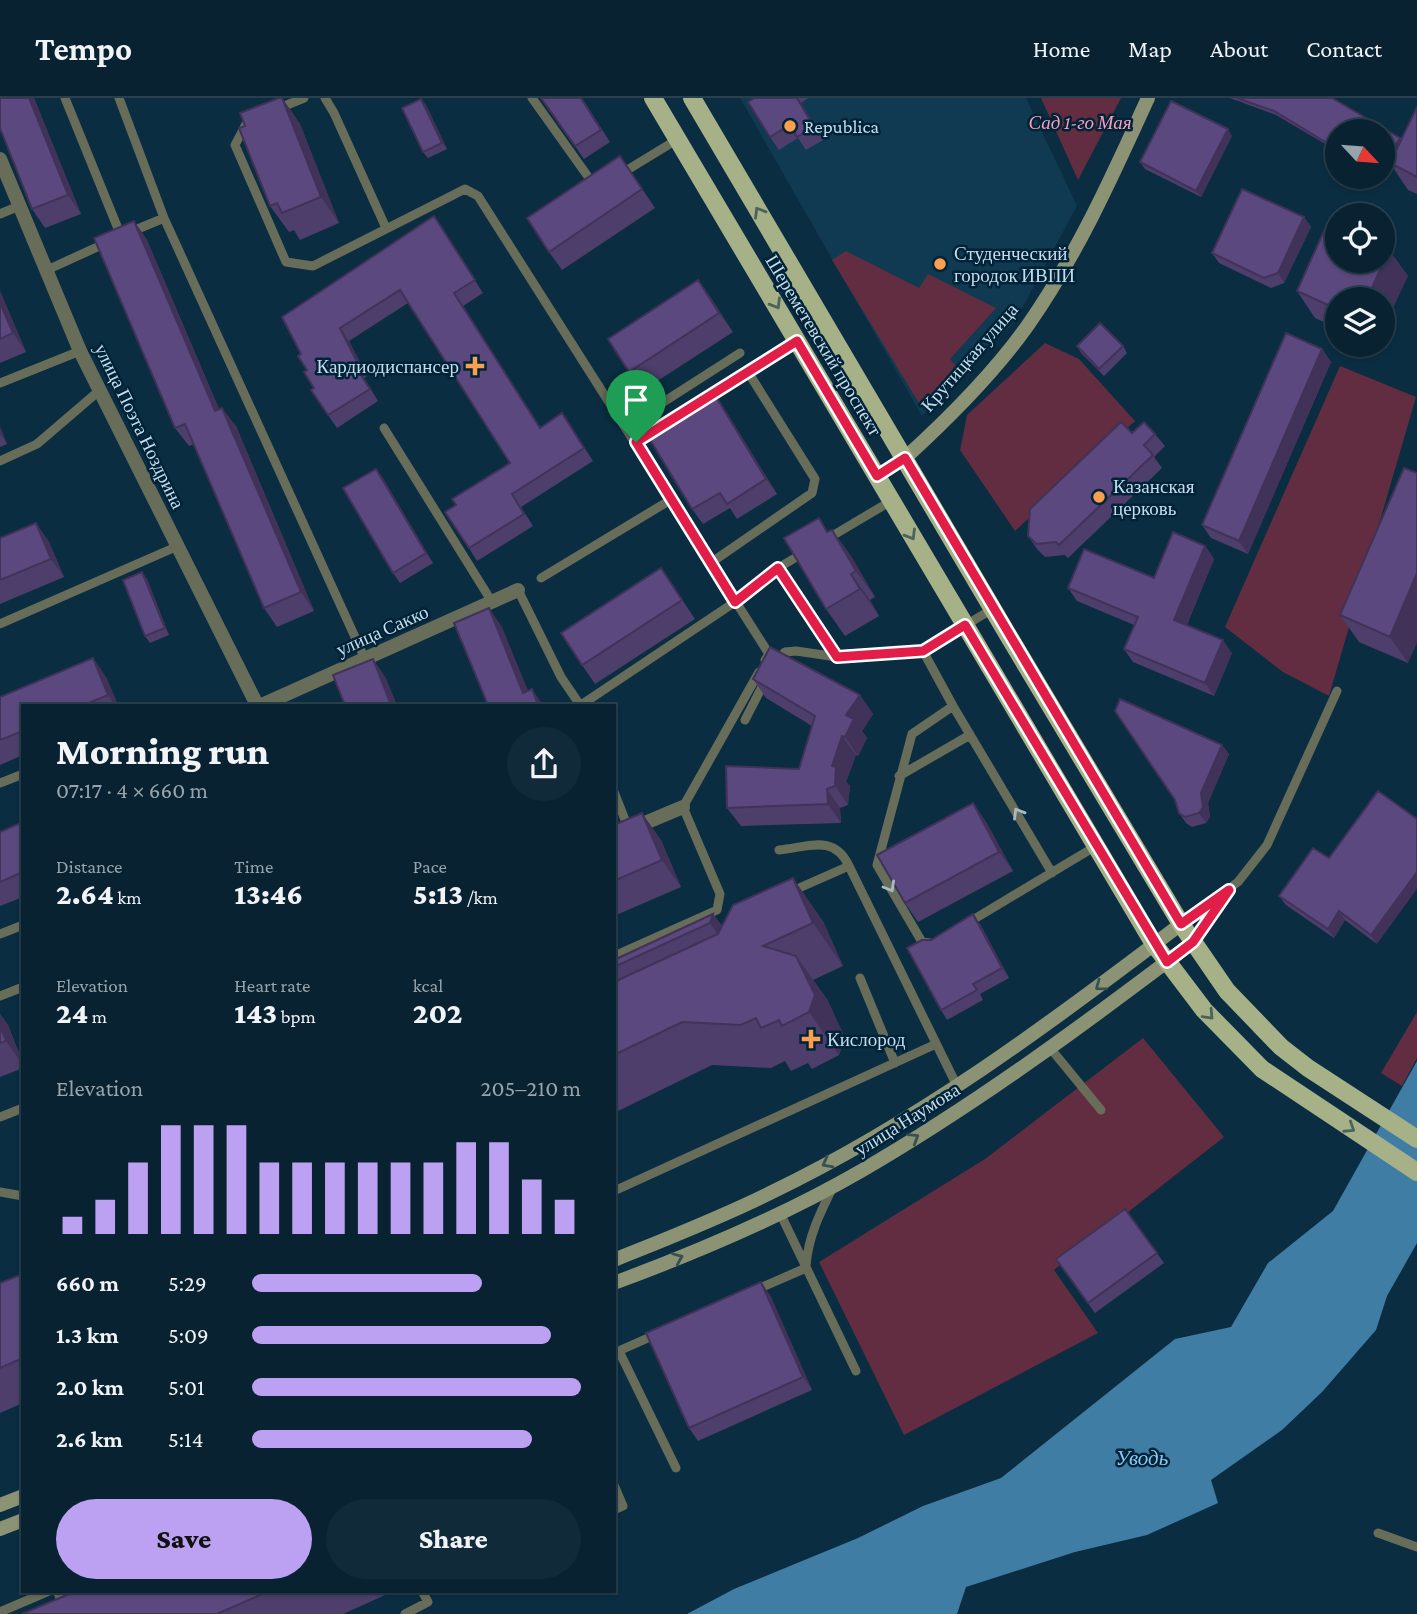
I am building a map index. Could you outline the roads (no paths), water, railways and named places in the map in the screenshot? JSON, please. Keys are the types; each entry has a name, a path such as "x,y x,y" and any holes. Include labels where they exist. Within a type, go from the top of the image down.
{"main road":[{"name":"Шереметевский проспект","path":"653,98 1154,944 1204,1010 1252,1059 1293,1090 1417,1172"},
{"name":"Шереметевский проспект","path":"692,98 1181,924 1227,991 1281,1047 1308,1068 1417,1139"},
{"name":"Крутицкая улица","path":"877,476 905,458"}],"street":[{"name":"Крутицкая улица","path":"905,458 980,383 1028,326 1084,230 1148,98"},
{"name":"улица Поэта Ноздрина","path":"0,159 80,351 259,704"},
{"name":"улица Сакко","path":"262,704 518,590"},
{"path":"616,835 683,807"},
{"name":"улица Наумова","path":"616,1259 770,1193 849,1151 957,1086 1037,1033 1181,924"},
{"name":"улица Наумова","path":"616,1282 780,1213 834,1185 969,1104 1051,1049 1193,942"},
{"path":"0,1505 21,1497"},
{"path":"0,1529 21,1521"}],"lane":[{"path":"65,98 121,236"},
{"path":"119,98 164,218 365,659"},
{"path":"271,111 304,98"},
{"path":"324,98 334,113 386,228"},
{"path":"532,98 597,189"},
{"path":"259,116 248,120 235,145 286,262 313,266 464,189 478,195 769,654 683,807 720,894 717,910 616,955"},
{"path":"586,196 678,139"},
{"path":"0,214 19,205"},
{"path":"47,270 164,218"},
{"path":"636,442 797,341"},
{"path":"0,383 80,351"},
{"path":"626,426 740,353"},
{"path":"712,562 812,493 815,479 748,372"},
{"path":"0,461 37,444 100,390"},
{"path":"384,428 492,602"},
{"path":"541,578 672,499"},
{"path":"823,542 891,501"},
{"path":"0,624 178,546"},
{"path":"582,704 735,602 778,568 812,548"},
{"path":"778,568 837,657"},
{"path":"518,590 561,677 579,704"},
{"path":"745,720 774,662 785,652 837,657 923,651 994,608"},
{"path":"923,651 1052,873"},
{"path":"1193,942 1229,890 1267,845 1317,741 1337,691"},
{"path":"946,937 934,944 922,942 877,864 912,734 953,706"},
{"path":"899,776 970,735"},
{"path":"0,783 21,775"},
{"path":"616,797 629,830"},
{"path":"779,850 831,844 842,851 957,1086"},
{"path":"958,930 1096,846"},
{"path":"779,901 785,895 849,866"},
{"path":"1181,924 1229,890"},
{"path":"0,934 21,926"},
{"path":"860,978 895,1063"},
{"path":"0,996 21,988"},
{"path":"616,1190 936,1044"},
{"path":"1051,1049 1101,1110"},
{"path":"0,1117 21,1109"},
{"path":"806,1268 807,1250 816,1221 834,1185"},
{"path":"0,1192 21,1196"},
{"path":"780,1213 856,1371"},
{"path":"744,1295 806,1268"},
{"path":"669,1329 617,1352 676,1468"},
{"path":"616,1490 623,1506 616,1509"},
{"path":"1378,1533 1417,1547"},
{"path":"0,1612 44,1593"},
{"path":"58,1593 67,1614"},
{"path":"405,1614 428,1602 423,1593"}],"water":[{"name":"Уводь","path":"1417,1061 1417,1243 1387,1296 1376,1330 1322,1392 1282,1430 1211,1480 1218,1503 1147,1535 1075,1552 966,1587 957,1614 687,1614 734,1589 858,1538 923,1506 1001,1478 1175,1339 1231,1327 1268,1263 1333,1211"}],"place":[{"name":"Republica","path":"790,126"},
{"name":"Студенческий городок ИВПИ","path":"940,264"},
{"name":"Кардиодиспансер","path":"475,366"},
{"name":"Казанская церковь","path":"1099,497"},
{"name":"Кислород","path":"811,1039"}],"park label":[{"name":"Сад 1-го Мая","path":"1080,122"}]}
